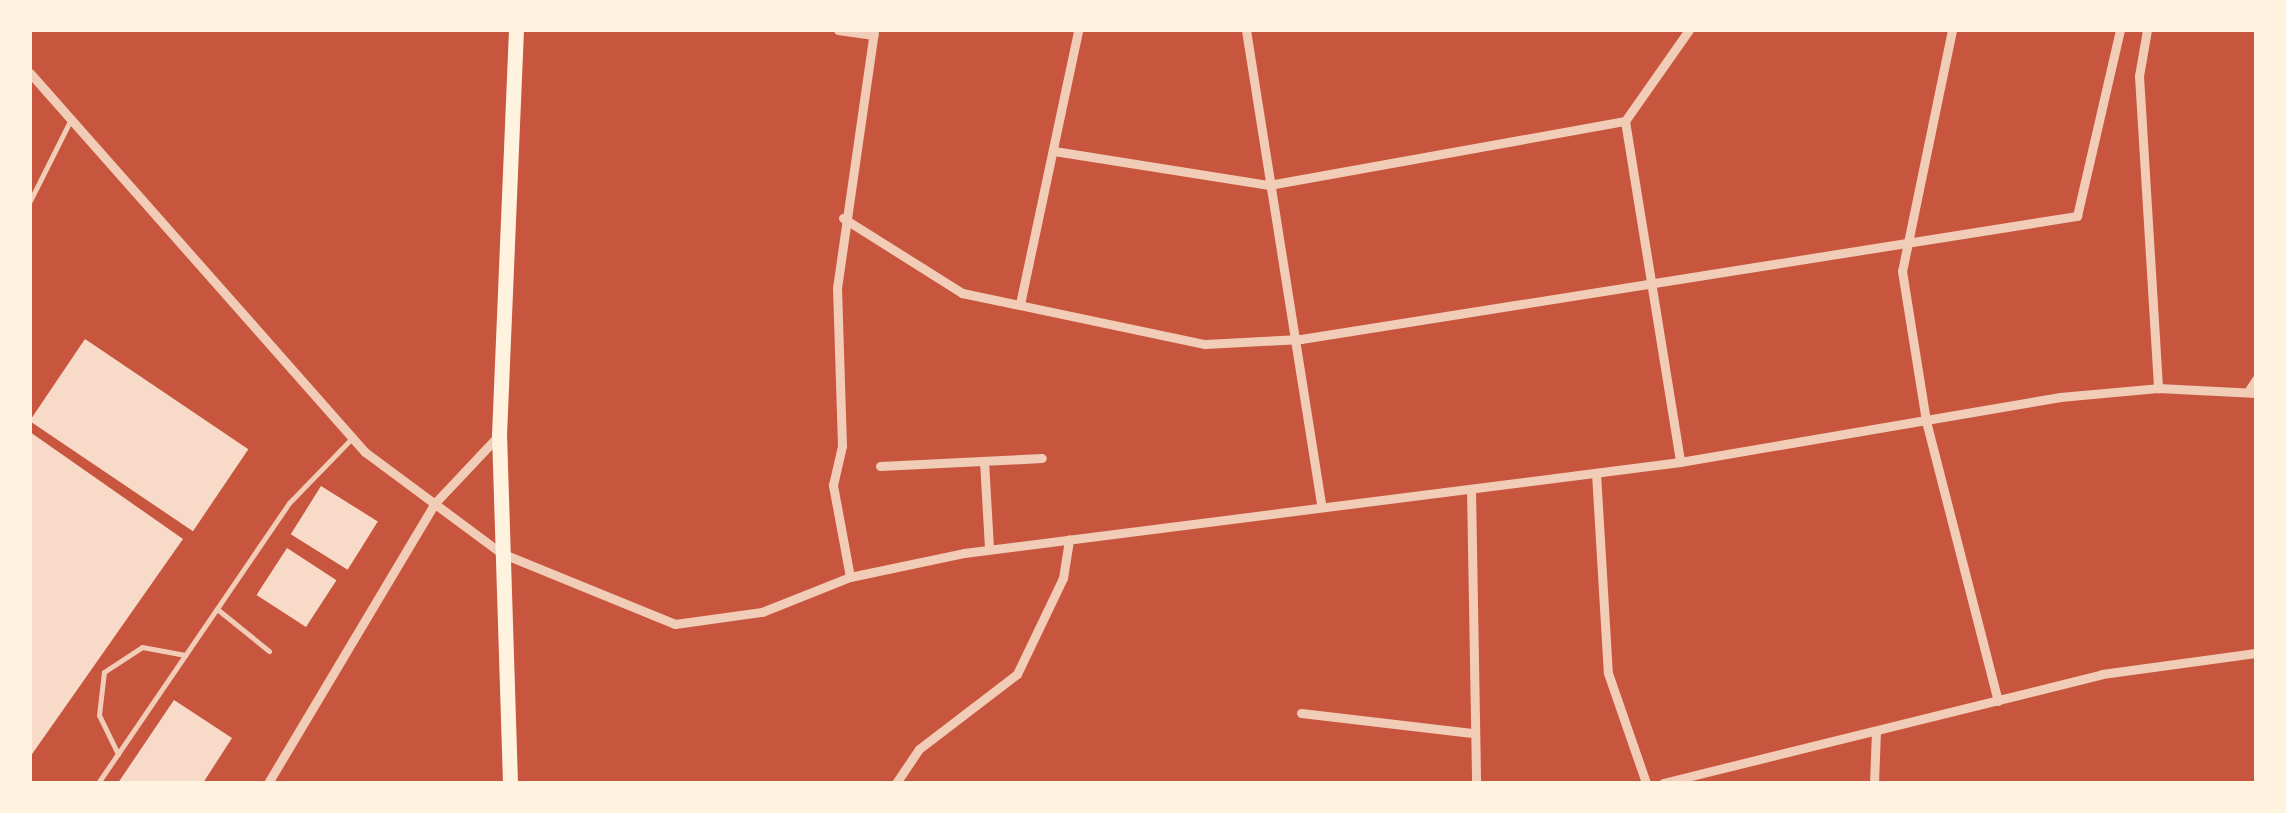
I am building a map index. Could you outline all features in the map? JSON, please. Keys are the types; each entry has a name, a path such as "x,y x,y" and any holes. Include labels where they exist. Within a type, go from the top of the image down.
{"highway":[{"path":"510,783 499,435 516,30"}],"street":[{"path":"838,30 874,32 843,218 842,446 834,485 850,576"},
{"path":"1020,304 1078,30"},
{"path":"1246,30 1269,185 1301,339 1321,505"},
{"path":"1054,151 1269,185 1625,121 1690,30"},
{"path":"1952,30 1905,243 1926,421 1998,701"},
{"path":"843,218 962,293 1206,344 1301,339 2077,216 2120,30"},
{"path":"2148,30 2139,76 2158,388"},
{"path":"30,73 352,438 501,553 675,624 762,612 850,576 990,549 1680,462 2158,388 2252,392 2256,379"},
{"path":"1625,121 1680,462"},
{"path":"268,783 434,504 499,435"},
{"path":"880,466 1042,458"},
{"path":"984,461 990,549"},
{"path":"1596,473 1608,673 1646,783"},
{"path":"1471,489 1479,626 1470,733 1476,783"},
{"path":"896,783 919,749 1017,674 1063,578 1069,539"},
{"path":"1662,783 2102,674 2256,653"},
{"path":"1301,714 1470,733"},
{"path":"1874,783 1876,731"}],"lane":[{"path":"30,201 70,121"},
{"path":"98,783 288,503 352,438"},
{"path":"216,609 269,652"},
{"path":"118,754 98,715 104,672 142,647 185,655"}],"building":[{"path":"85,339 248,449 193,531 30,421"},
{"path":"30,432 183,539 30,757"},
{"path":"321,486 378,522 348,570 291,534"},
{"path":"287,548 336,580 306,627 257,595"},
{"path":"174,700 232,738 203,783 118,783"}]}
